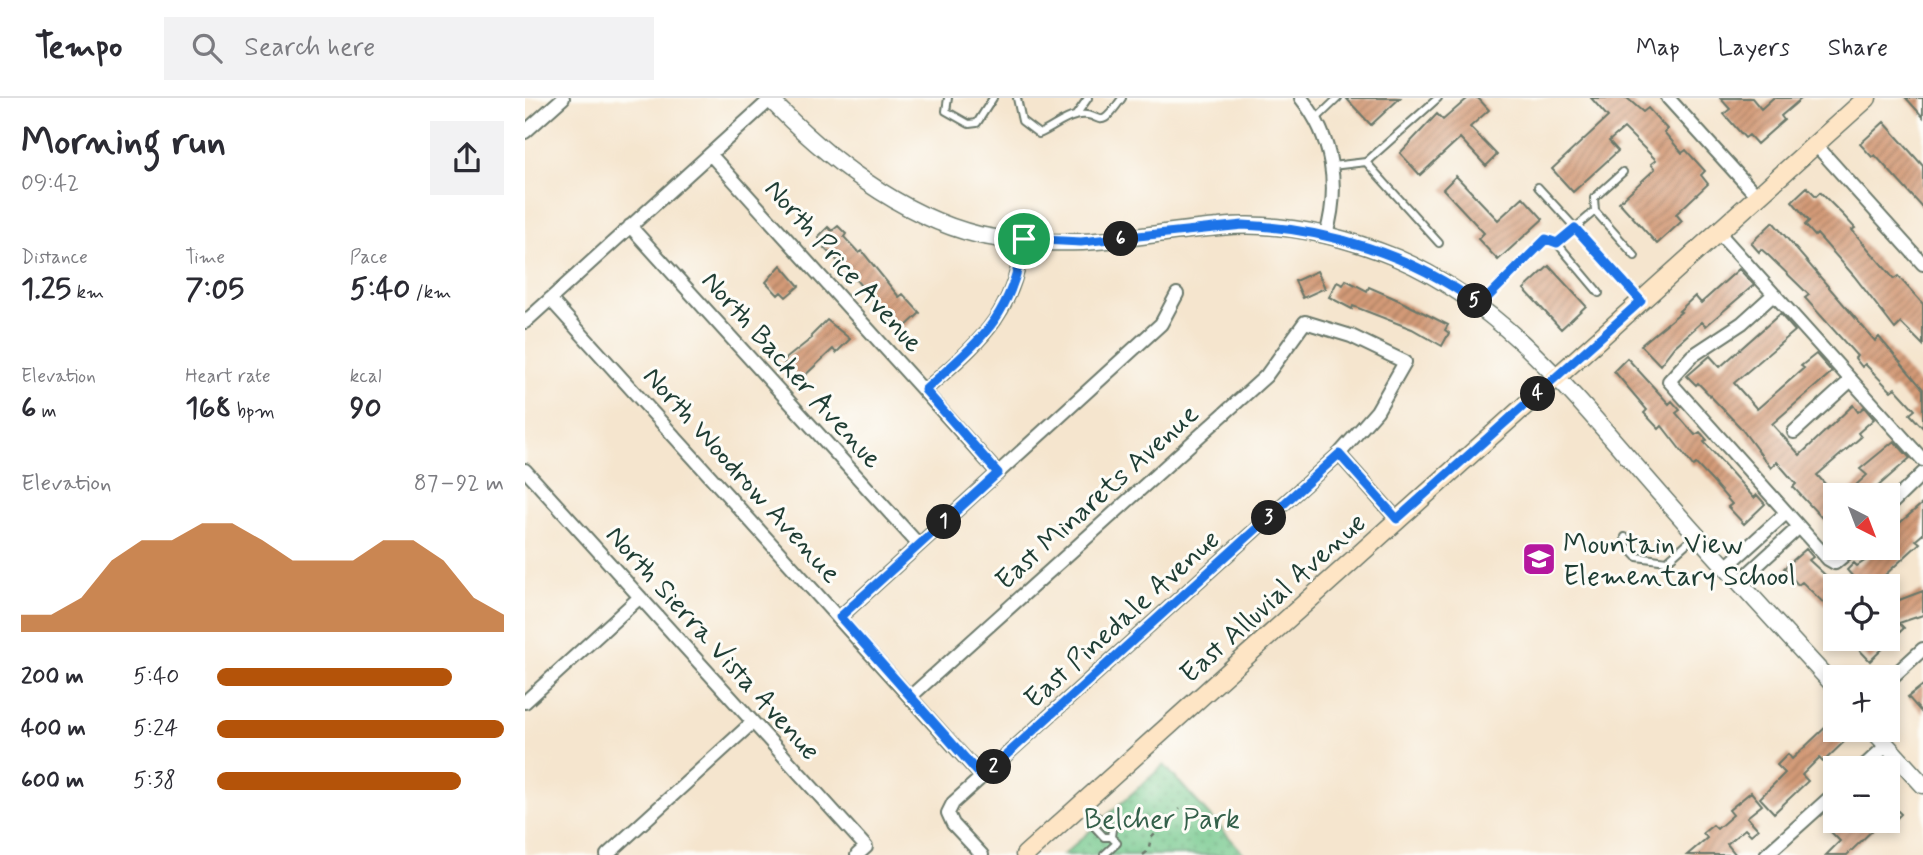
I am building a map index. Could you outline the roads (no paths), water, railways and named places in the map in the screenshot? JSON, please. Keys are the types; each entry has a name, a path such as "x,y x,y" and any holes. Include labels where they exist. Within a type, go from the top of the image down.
{"main road":[{"name":"East Alluvial Avenue","path":"1025,855 1086,810 1397,519 1863,99"}],"street":[{"path":"525,132 563,98"},
{"path":"525,322 770,98 834,160 926,215 980,235 1081,242 1243,225 1326,235 1399,259 1450,285 1480,305 1556,377 1823,674"},
{"path":"1301,98 1326,143 1332,166 1334,192 1326,235"},
{"path":"1668,98 1757,196"},
{"path":"1815,144 1923,264"},
{"name":"North Price Avenue","path":"711,154 998,473"},
{"name":"North Backer Avenue","path":"630,226 919,545"},
{"path":"1718,232 1923,460"},
{"path":"925,390 986,334 1002,312 1013,288 1024,239"},
{"path":"840,617 1161,324 1177,294"},
{"path":"1773,295 1742,323 1692,356 1669,381 1823,552"},
{"name":"North Woodrow Avenue","path":"551,299 982,777"},
{"name":"East Pinedale Avenue","path":"982,855 953,824 948,813 953,803 1339,454 1377,411 1405,362 1351,336 1305,322"},
{"name":"East Minarets Avenue","path":"910,697 1265,376 1305,322"},
{"path":"1794,432 1851,380"},
{"path":"1339,454 1397,519"},
{"name":"North Sierra Vista Avenue","path":"525,470 753,722 862,851"},
{"path":"1901,494 1923,473"},
{"path":"1726,567 1786,513"},
{"path":"1739,582 1799,527"},
{"path":"1760,537 1772,551"},
{"path":"525,702 640,597"},
{"path":"1900,670 1923,649"},
{"path":"607,855 753,722"},
{"path":"1884,742 1923,785"},
{"path":"1875,756 1887,745"},
{"path":"1766,855 1823,804"}],"lane":[{"path":"948,98 944,104 946,111 969,124 977,123 993,98"},
{"path":"1017,98 1022,121 1039,134 1076,116 1088,98"},
{"path":"1076,116 1103,120 1109,117 1122,98"},
{"path":"1315,120 1338,98"},
{"path":"1332,166 1366,162 1438,98"},
{"path":"1366,162 1439,243"},
{"path":"1623,172 1594,198 1595,211 1635,256"},
{"path":"1538,187 1641,301"},
{"path":"1557,243 1595,211"},
{"path":"1480,305 1546,239 1557,243 1599,293"},
{"path":"1625,537 1626,546 1637,558 1667,561 1696,535"},
{"path":"1086,810 1092,824 1104,837 1111,837 1117,843 1104,855"},
{"path":"1086,810 1101,817 1112,829 1111,837"}],"place":[{"name":"Mountain View Elementary School","path":"1539,559"}],"park label":[{"name":"Belcher Park","path":"1162,818"}]}
